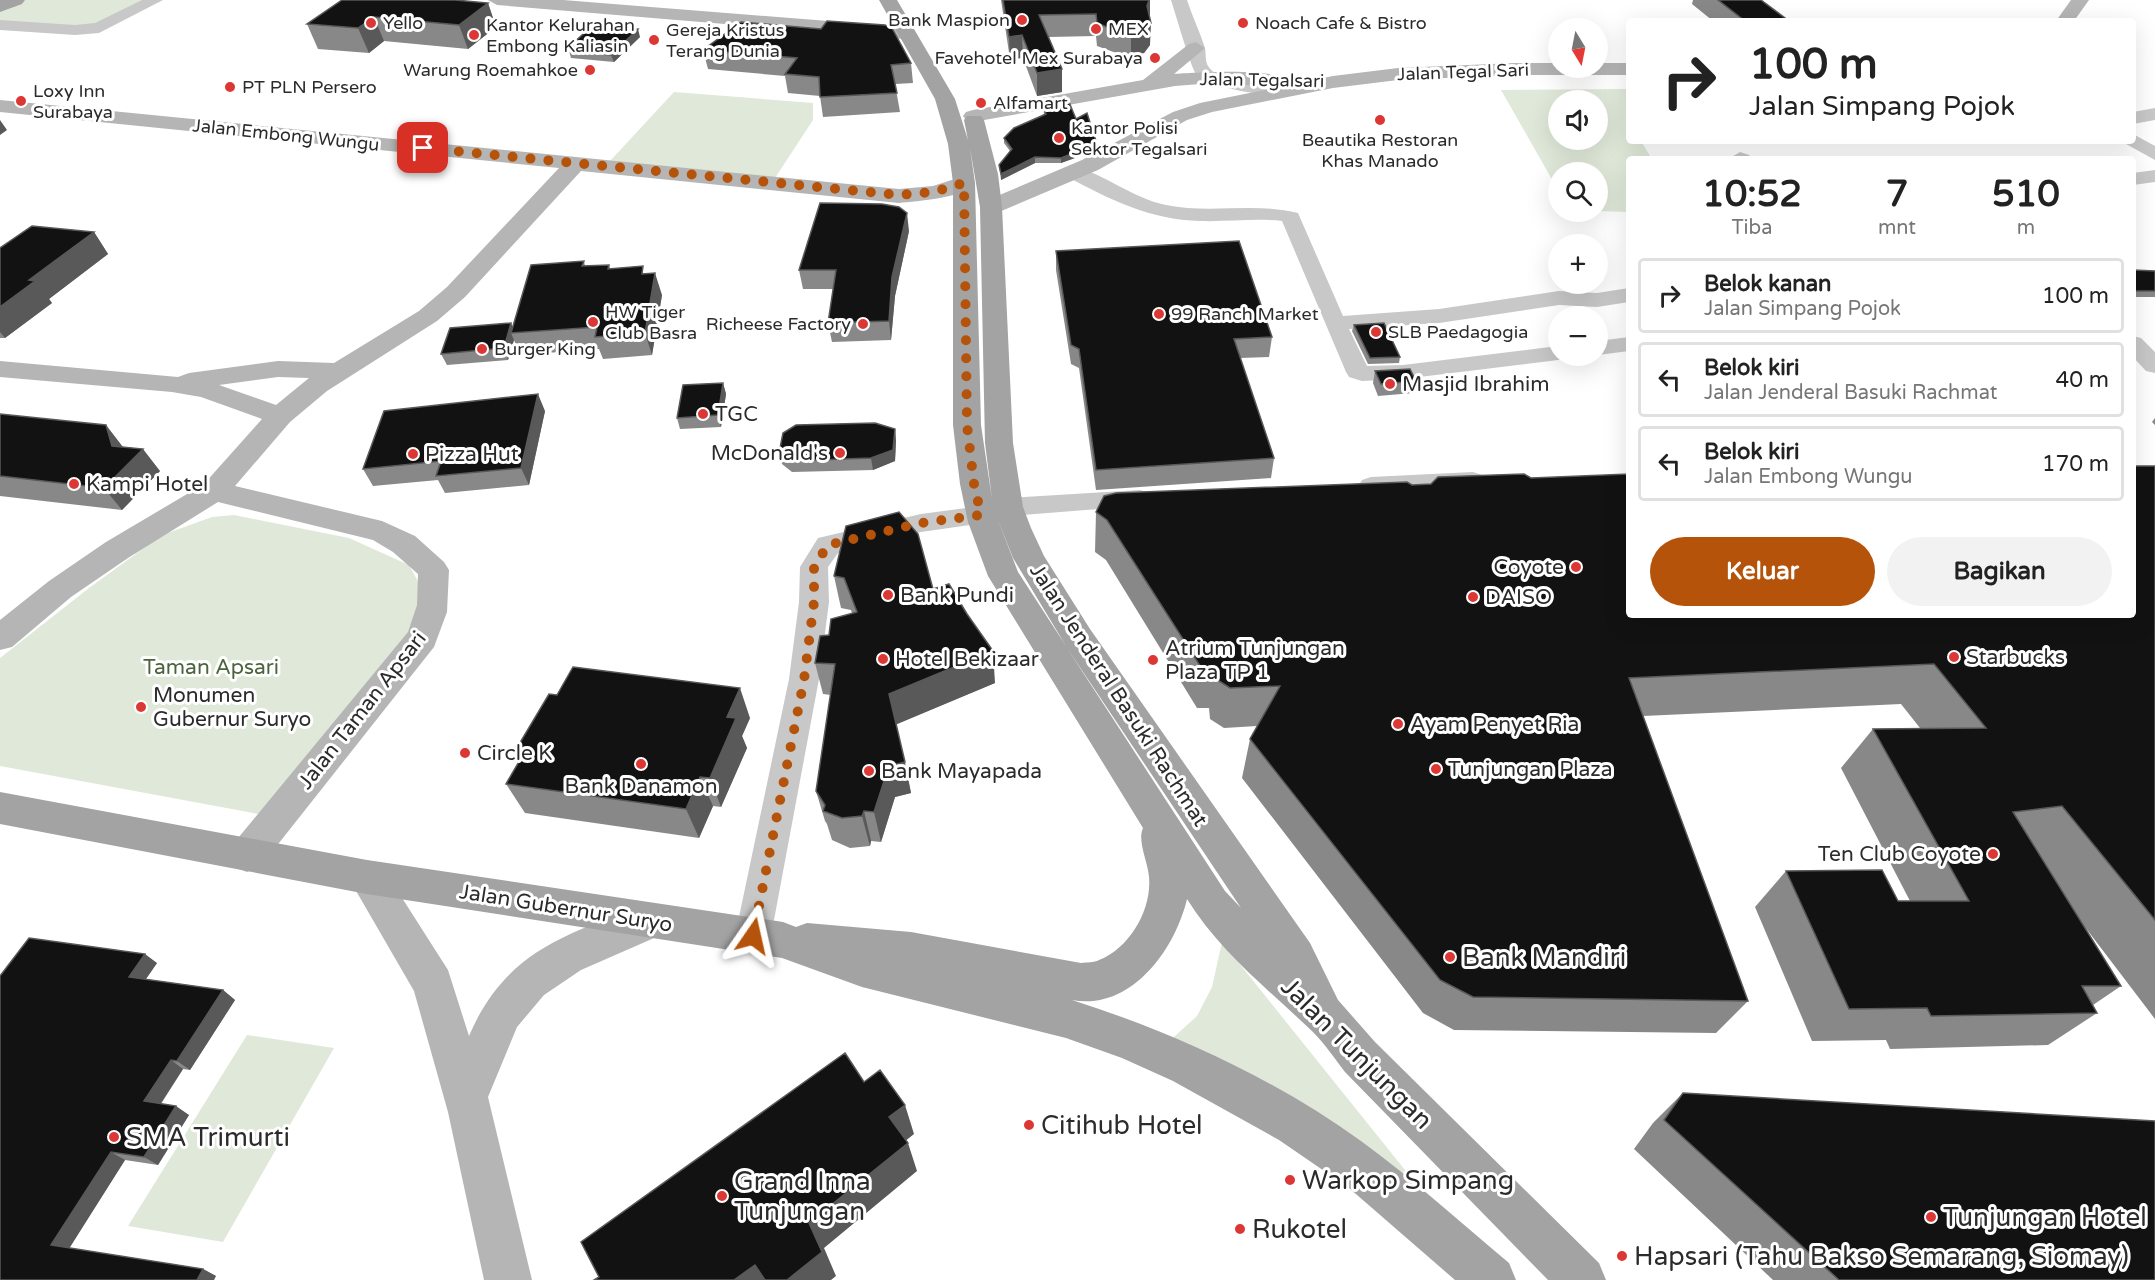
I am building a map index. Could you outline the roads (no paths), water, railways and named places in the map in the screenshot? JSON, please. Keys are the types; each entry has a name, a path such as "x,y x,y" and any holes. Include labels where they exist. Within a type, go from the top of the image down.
{"main road":[{"path":"0,7 16,0"},
{"name":"Jalan Jenderal Basuki Rachmat","path":"888,0 904,33 945,99 959,144 964,183 967,425 974,484 1029,558 1077,638 1296,956 1330,1020"},
{"name":"Jalan Jenderal Basuki Rachmat","path":"902,0 972,116 987,174 991,207 999,443 993,555 1151,810"},
{"name":"Jalan Gubernur Suryo","path":"0,808 368,877 647,922 768,938 859,968 1011,1003 1124,1039 1185,1063 1320,1140 1378,1183 1492,1280"},
{"path":"768,938 854,942 1081,982 1107,978 1121,972 1142,950 1156,929 1166,904 1169,886 1167,863 1151,810"},
{"name":"Jalan Tunjungan","path":"1151,810 1211,903 1231,927 1330,1020 1360,1057 1582,1280"}],"street":[{"path":"0,25 75,30 99,28 155,0"},
{"path":"497,0 904,33"},
{"path":"1179,0 1196,48 1201,70 1235,85 1262,89 1298,88 1333,82"},
{"path":"2067,18 2080,0"},
{"path":"1144,85 1196,48"},
{"name":"Jalan Tegal Sari","path":"1333,82 1432,72 1626,69"},
{"path":"1201,109 1214,74"},
{"name":"Jalan Tegalsari","path":"972,116 1214,74 1240,79 1333,82"},
{"name":"Jalan Tegalsari","path":"991,207 1073,172 1201,109 1333,82"},
{"path":"1144,85 1185,90 1201,109"},
{"name":"Jalan Embong Wungu","path":"0,106 899,195 934,192 964,183"},
{"path":"2136,117 2155,114"},
{"path":"2136,142 2155,154"},
{"path":"0,638 69,583 214,491 280,416 304,394 400,336 456,292 577,162"},
{"path":"1073,172 1113,194 1161,211 1198,215 1291,217 1358,372 1370,374 1548,354"},
{"path":"2136,178 2155,176"},
{"path":"1335,323 1439,316 1559,298 1597,300 1626,295"},
{"path":"1608,347 1626,344"},
{"path":"2136,346 2155,366"},
{"path":"0,369 172,384 206,390 280,416"},
{"path":"172,384 278,369 339,371"},
{"path":"1350,487 1502,480"},
{"name":"Jalan Taman Apsari","path":"214,491 382,532 404,544 433,570 435,598 433,614 422,638 248,855"},
{"path":"768,938 814,602 814,567 819,555 828,545 921,523 994,511 1161,498"},
{"path":"368,877 433,984 466,1097 508,1280"},
{"path":"466,1097 502,1012 523,989 549,967 583,947 647,922"}],"place":[{"name":"Bank Maspion","path":"1022,20"},
{"name":"Yello","path":"371,23"},
{"name":"Noach Cafe & Bistro","path":"1243,23"},
{"name":"MEX","path":"1096,29"},
{"name":"Kantor Kelurahan Embong Kaliasin","path":"474,35"},
{"name":"Gereja Kristus Terang Dunia","path":"654,40"},
{"name":"Favehotel Mex Surabaya","path":"1155,58"},
{"name":"Warung Roemahkoe","path":"590,70"},
{"name":"PT PLN Persero","path":"230,87"},
{"name":"Loxy Inn Surabaya","path":"21,101"},
{"name":"Alfamart","path":"981,103"},
{"name":"Beautika Restoran Khas Manado","path":"1380,120"},
{"name":"Kantor Polisi Sektor Tegalsari","path":"1059,138"},
{"name":"99 Ranch Market","path":"1159,314"},
{"name":"HW Tiger Club Basra","path":"593,322"},
{"name":"Richeese Factory","path":"863,324"},
{"name":"SLB Paedagogia","path":"1376,332"},
{"name":"Burger King","path":"482,349"},
{"name":"Masjid Ibrahim","path":"1390,384"},
{"name":"TGC","path":"703,414"},
{"name":"McDonald's","path":"840,453"},
{"name":"Pizza Hut","path":"413,454"},
{"name":"Kampi Hotel","path":"74,484"},
{"name":"Coyote","path":"1576,567"},
{"name":"Bank Pundi","path":"888,595"},
{"name":"DAISO","path":"1473,597"},
{"name":"Starbucks","path":"1954,657"},
{"name":"Hotel Bekizaar","path":"883,659"},
{"name":"Atrium Tunjungan Plaza TP 1","path":"1153,660"},
{"name":"Monumen Gubernur Suryo","path":"141,707"},
{"name":"Ayam Penyet Ria","path":"1398,724"},
{"name":"Circle K","path":"465,753"},
{"name":"Bank Danamon","path":"641,764"},
{"name":"Tunjungan Plaza","path":"1436,769"},
{"name":"Bank Mayapada","path":"869,771"},
{"name":"Ten Club Coyote","path":"1993,854"},
{"name":"Bank Mandiri","path":"1450,957"},
{"name":"Citihub Hotel","path":"1029,1125"},
{"name":"SMA Trimurti","path":"114,1137"},
{"name":"Warkop Simpang","path":"1290,1180"},
{"name":"Grand Inna Tunjungan","path":"722,1196"},
{"name":"Tunjungan Hotel","path":"1931,1217"},
{"name":"Rukotel","path":"1240,1229"},
{"name":"Hapsari (Tahu Bakso Semarang, Siomay)","path":"1622,1256"}],"park label":[{"name":"Taman Apsari","path":"211,667"}]}
